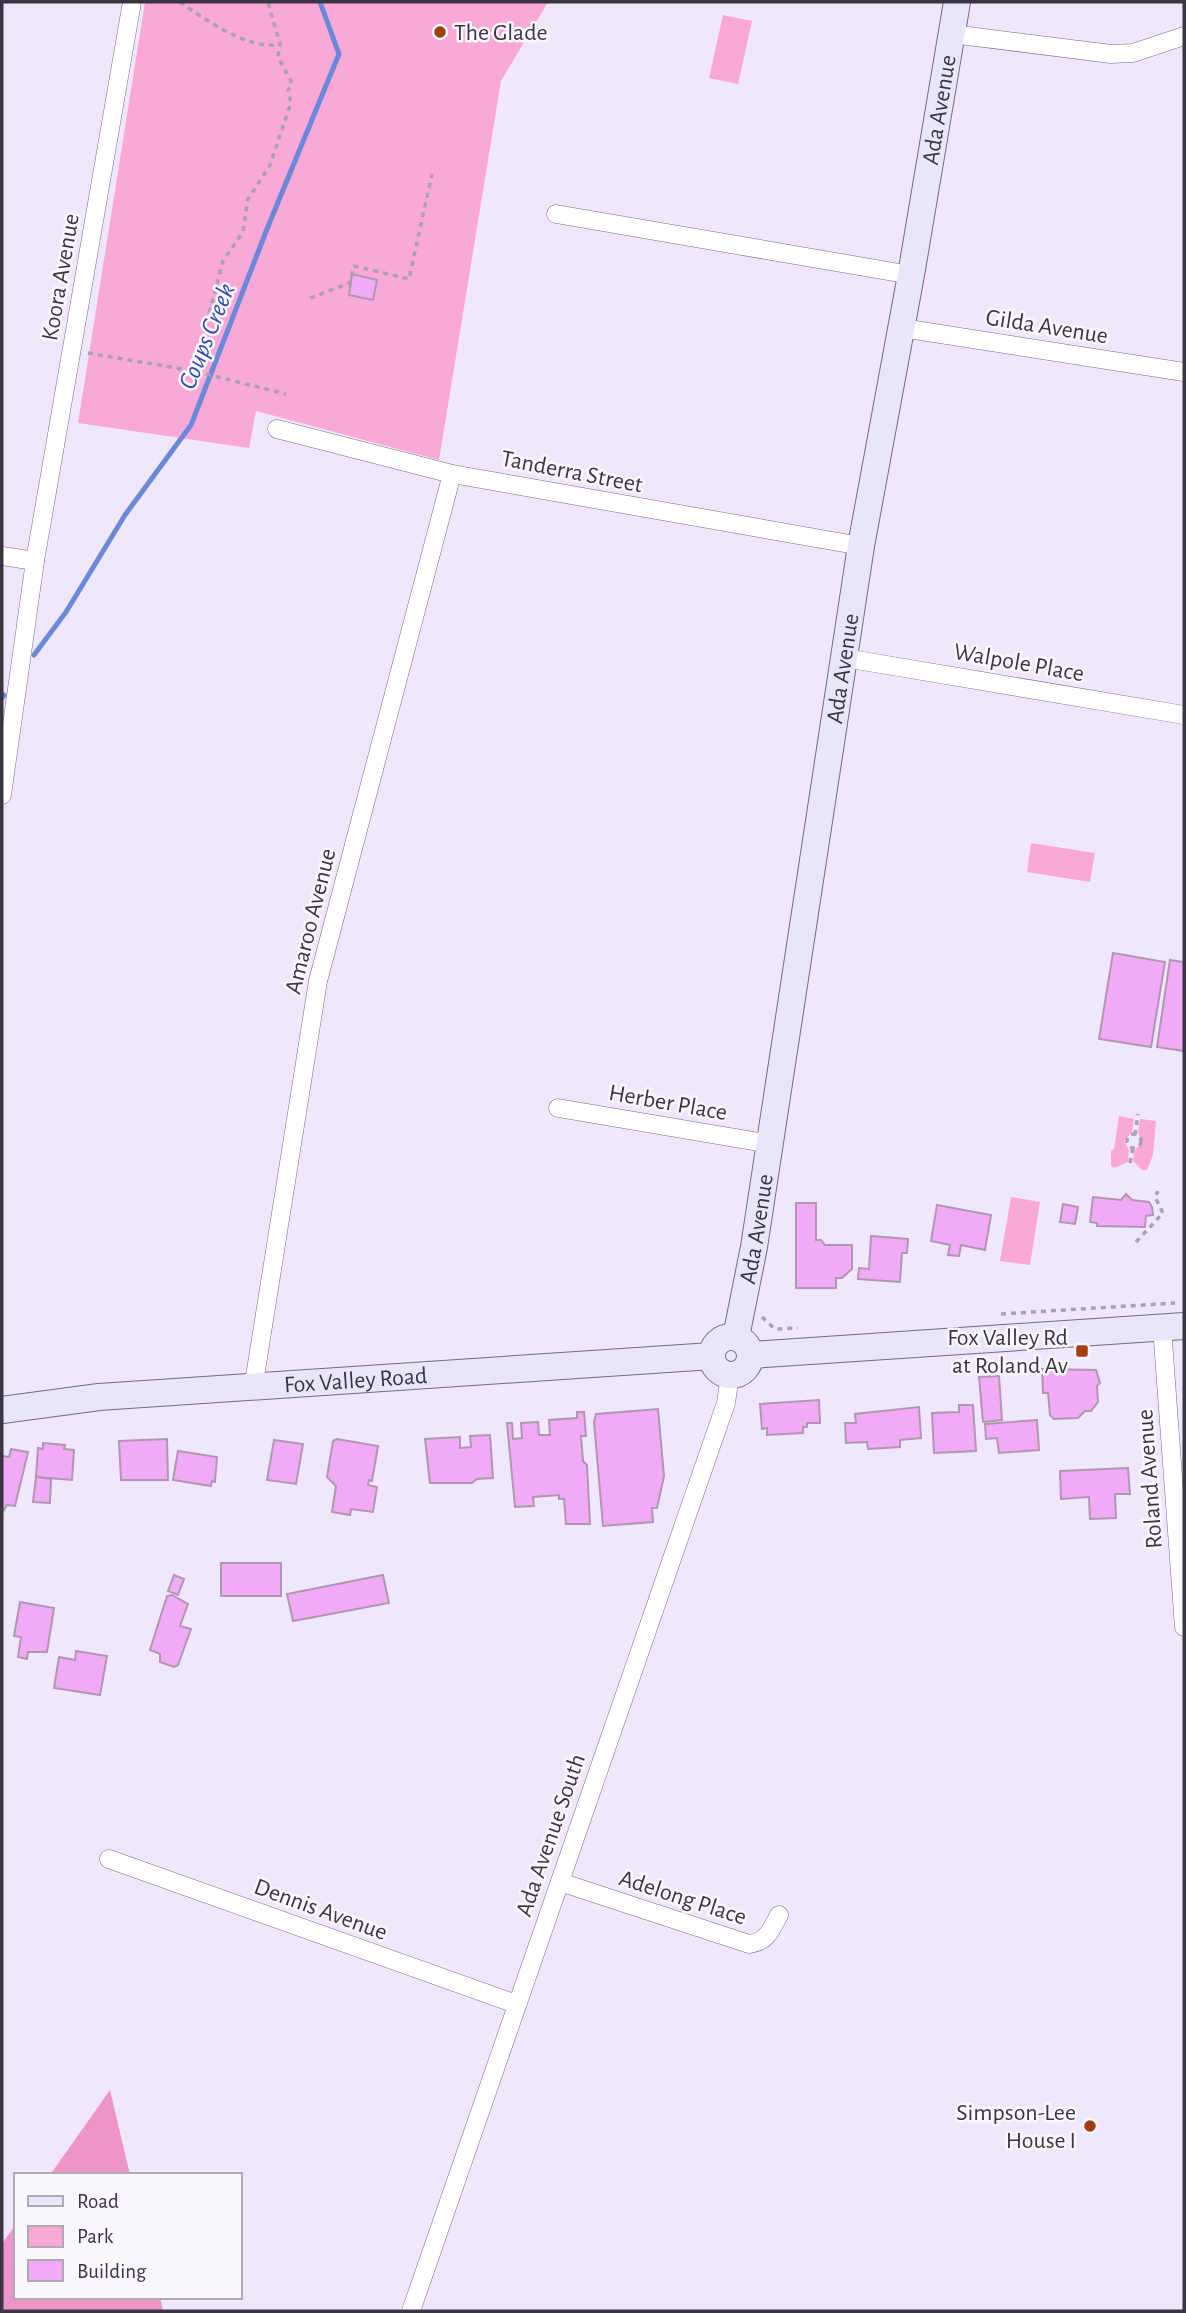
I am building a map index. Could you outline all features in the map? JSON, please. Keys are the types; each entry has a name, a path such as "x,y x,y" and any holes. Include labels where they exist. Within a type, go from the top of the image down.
{"street":[{"name":"Koora Avenue","path":"2,795 35,561 132,2"},
{"name":"Ada Avenue","path":"743,1346 750,1273 861,546 902,328 957,2"},
{"path":"952,34 1111,54 1133,53 1184,36"},
{"path":"556,214 911,275"},
{"name":"Gilda Avenue","path":"902,328 1184,372"},
{"name":"Tanderra Street","path":"277,429 452,474 861,546"},
{"name":"Amaroo Avenue","path":"253,1389 318,981 452,474"},
{"path":"2,556 35,561"},
{"name":"Walpole Place","path":"845,658 1184,715"},
{"name":"Herber Place","path":"558,1108 770,1144"},
{"path":"721,1366 719,1340 743,1346 1173,1327"},
{"name":"Roland Avenue","path":"1173,1327 1184,1627"},
{"name":"Fox Valley Road","path":"2,1410 99,1397 721,1366"},
{"name":"Ada Avenue South","path":"411,2311 726,1403 721,1366"},
{"name":"Dennis Avenue","path":"109,1859 516,2004"},
{"name":"Adelong Place","path":"559,1882 749,1944 762,1941 769,1935 779,1915"}],"path":[{"path":"180,2 227,32 267,46 280,44"},
{"path":"194,371 223,261 243,232 248,199 270,165 291,103 288,90 292,83 278,57 280,44 268,2"},
{"path":"310,298 350,283 354,266 409,279 432,174"},
{"path":"73,350 194,371 286,394"},
{"path":"1130,1163 1133,1147 1140,1141 1135,1135 1138,1114"},
{"path":"1133,1147 1127,1140 1135,1135"},
{"path":"1136,1242 1163,1213 1155,1197 1158,1191"},
{"path":"989,1315 1184,1302"},
{"path":"763,1315 762,1318 775,1329 807,1328"}],"green space":[{"path":"145,2 548,2 501,81 439,460 256,411 249,448 78,423"},
{"path":"723,15 752,21 738,84 709,78"},
{"path":"1031,843 1095,853 1090,882 1027,872"},
{"path":"1119,1116 1134,1119 1132,1132 1124,1141 1129,1150 1128,1162 1114,1168 1111,1166 1111,1151 1114,1149"},
{"path":"1140,1119 1156,1121 1153,1155 1147,1170 1142,1170 1133,1161 1134,1151 1143,1141 1138,1133"},
{"path":"1011,1197 1040,1202 1030,1265 1000,1261"}],"shaded area":[{"path":"110,2090 130,2173 51,2173"},
{"path":"14,2227 14,2299 160,2299 163,2311 2,2311 2,2244"}],"building":[{"path":"352,274 377,280 373,300 349,295"},
{"path":"1113,953 1165,962 1151,1047 1099,1039"},
{"path":"1170,960 1184,962 1184,1051 1157,1047"},
{"path":"1126,1194 1132,1200 1149,1202 1152,1207 1153,1215 1146,1216 1145,1227 1097,1226 1097,1223 1090,1222 1093,1197 1121,1200"},
{"path":"796,1203 816,1203 816,1240 821,1240 825,1245 852,1245 852,1269 842,1278 836,1278 836,1288 796,1288"},
{"path":"1063,1204 1078,1207 1075,1224 1060,1222"},
{"path":"937,1205 991,1215 985,1250 961,1245 959,1256 948,1255 950,1245 931,1241"},
{"path":"871,1236 908,1239 907,1253 902,1253 900,1282 858,1279 859,1268 869,1269"},
{"path":"1042,1369 1096,1370 1100,1383 1097,1386 1098,1402 1091,1411 1085,1411 1078,1418 1054,1419 1050,1415 1048,1393 1043,1393"},
{"path":"999,1376 1002,1420 983,1422 979,1377"},
{"path":"819,1400 820,1423 807,1423 807,1427 803,1427 803,1433 767,1435 767,1428 762,1429 760,1404"},
{"path":"959,1405 973,1405 976,1451 934,1453 932,1413 959,1412"},
{"path":"919,1407 921,1438 900,1440 900,1447 868,1449 867,1442 846,1443 845,1423 856,1423 855,1414"},
{"path":"658,1409 664,1476 657,1508 652,1508 653,1522 603,1526 594,1422 596,1414"},
{"path":"577,1412 584,1412 586,1436 581,1436 583,1461 587,1465 590,1524 566,1524 564,1499 559,1499 559,1495 533,1497 534,1506 515,1507 507,1423 512,1423 513,1439 522,1438 521,1423 538,1422 539,1435 550,1435 549,1420 577,1418"},
{"path":"1037,1420 1039,1450 999,1453 997,1438 986,1439 985,1424"},
{"path":"490,1435 493,1478 477,1479 472,1483 430,1483 425,1439 460,1437 460,1448 471,1447 470,1436"},
{"path":"167,1439 168,1480 121,1480 119,1441"},
{"path":"337,1439 378,1446 372,1481 369,1480 368,1485 377,1487 373,1512 351,1509 350,1515 332,1512 336,1486 327,1477 333,1441"},
{"path":"274,1440 303,1444 296,1484 267,1480"},
{"path":"43,1443 65,1445 64,1449 74,1450 72,1480 36,1477 38,1448 43,1449"},
{"path":"11,1449 28,1452 15,1506 7,1505 2,1513 2,1456 9,1457"},
{"path":"178,1451 217,1457 215,1482 212,1481 211,1486 173,1480"},
{"path":"1128,1468 1130,1494 1115,1494 1116,1518 1090,1519 1089,1497 1061,1499 1060,1471"},
{"path":"36,1477 51,1479 50,1503 33,1502"},
{"path":"221,1563 281,1563 281,1596 221,1596"},
{"path":"174,1575 184,1579 178,1595 168,1591"},
{"path":"383,1575 389,1603 293,1621 287,1594"},
{"path":"172,1595 188,1604 180,1626 191,1629 178,1665 174,1667 160,1662 160,1654 150,1650 167,1596"},
{"path":"20,1602 54,1608 47,1652 28,1652 27,1659 18,1657 21,1637 14,1636"},
{"path":"76,1651 107,1656 100,1695 54,1688 59,1657 75,1660"}],"waterway":[{"name":"Coups Creek","path":"34,655 66,612 125,515 191,425 339,54 320,2"}],"place":[{"name":"The Glade","path":"440,32"},
{"name":"Fox Valley Rd at Roland Av","path":"1082,1351"},
{"name":"Simpson-Lee House I","path":"1090,2126"}]}
